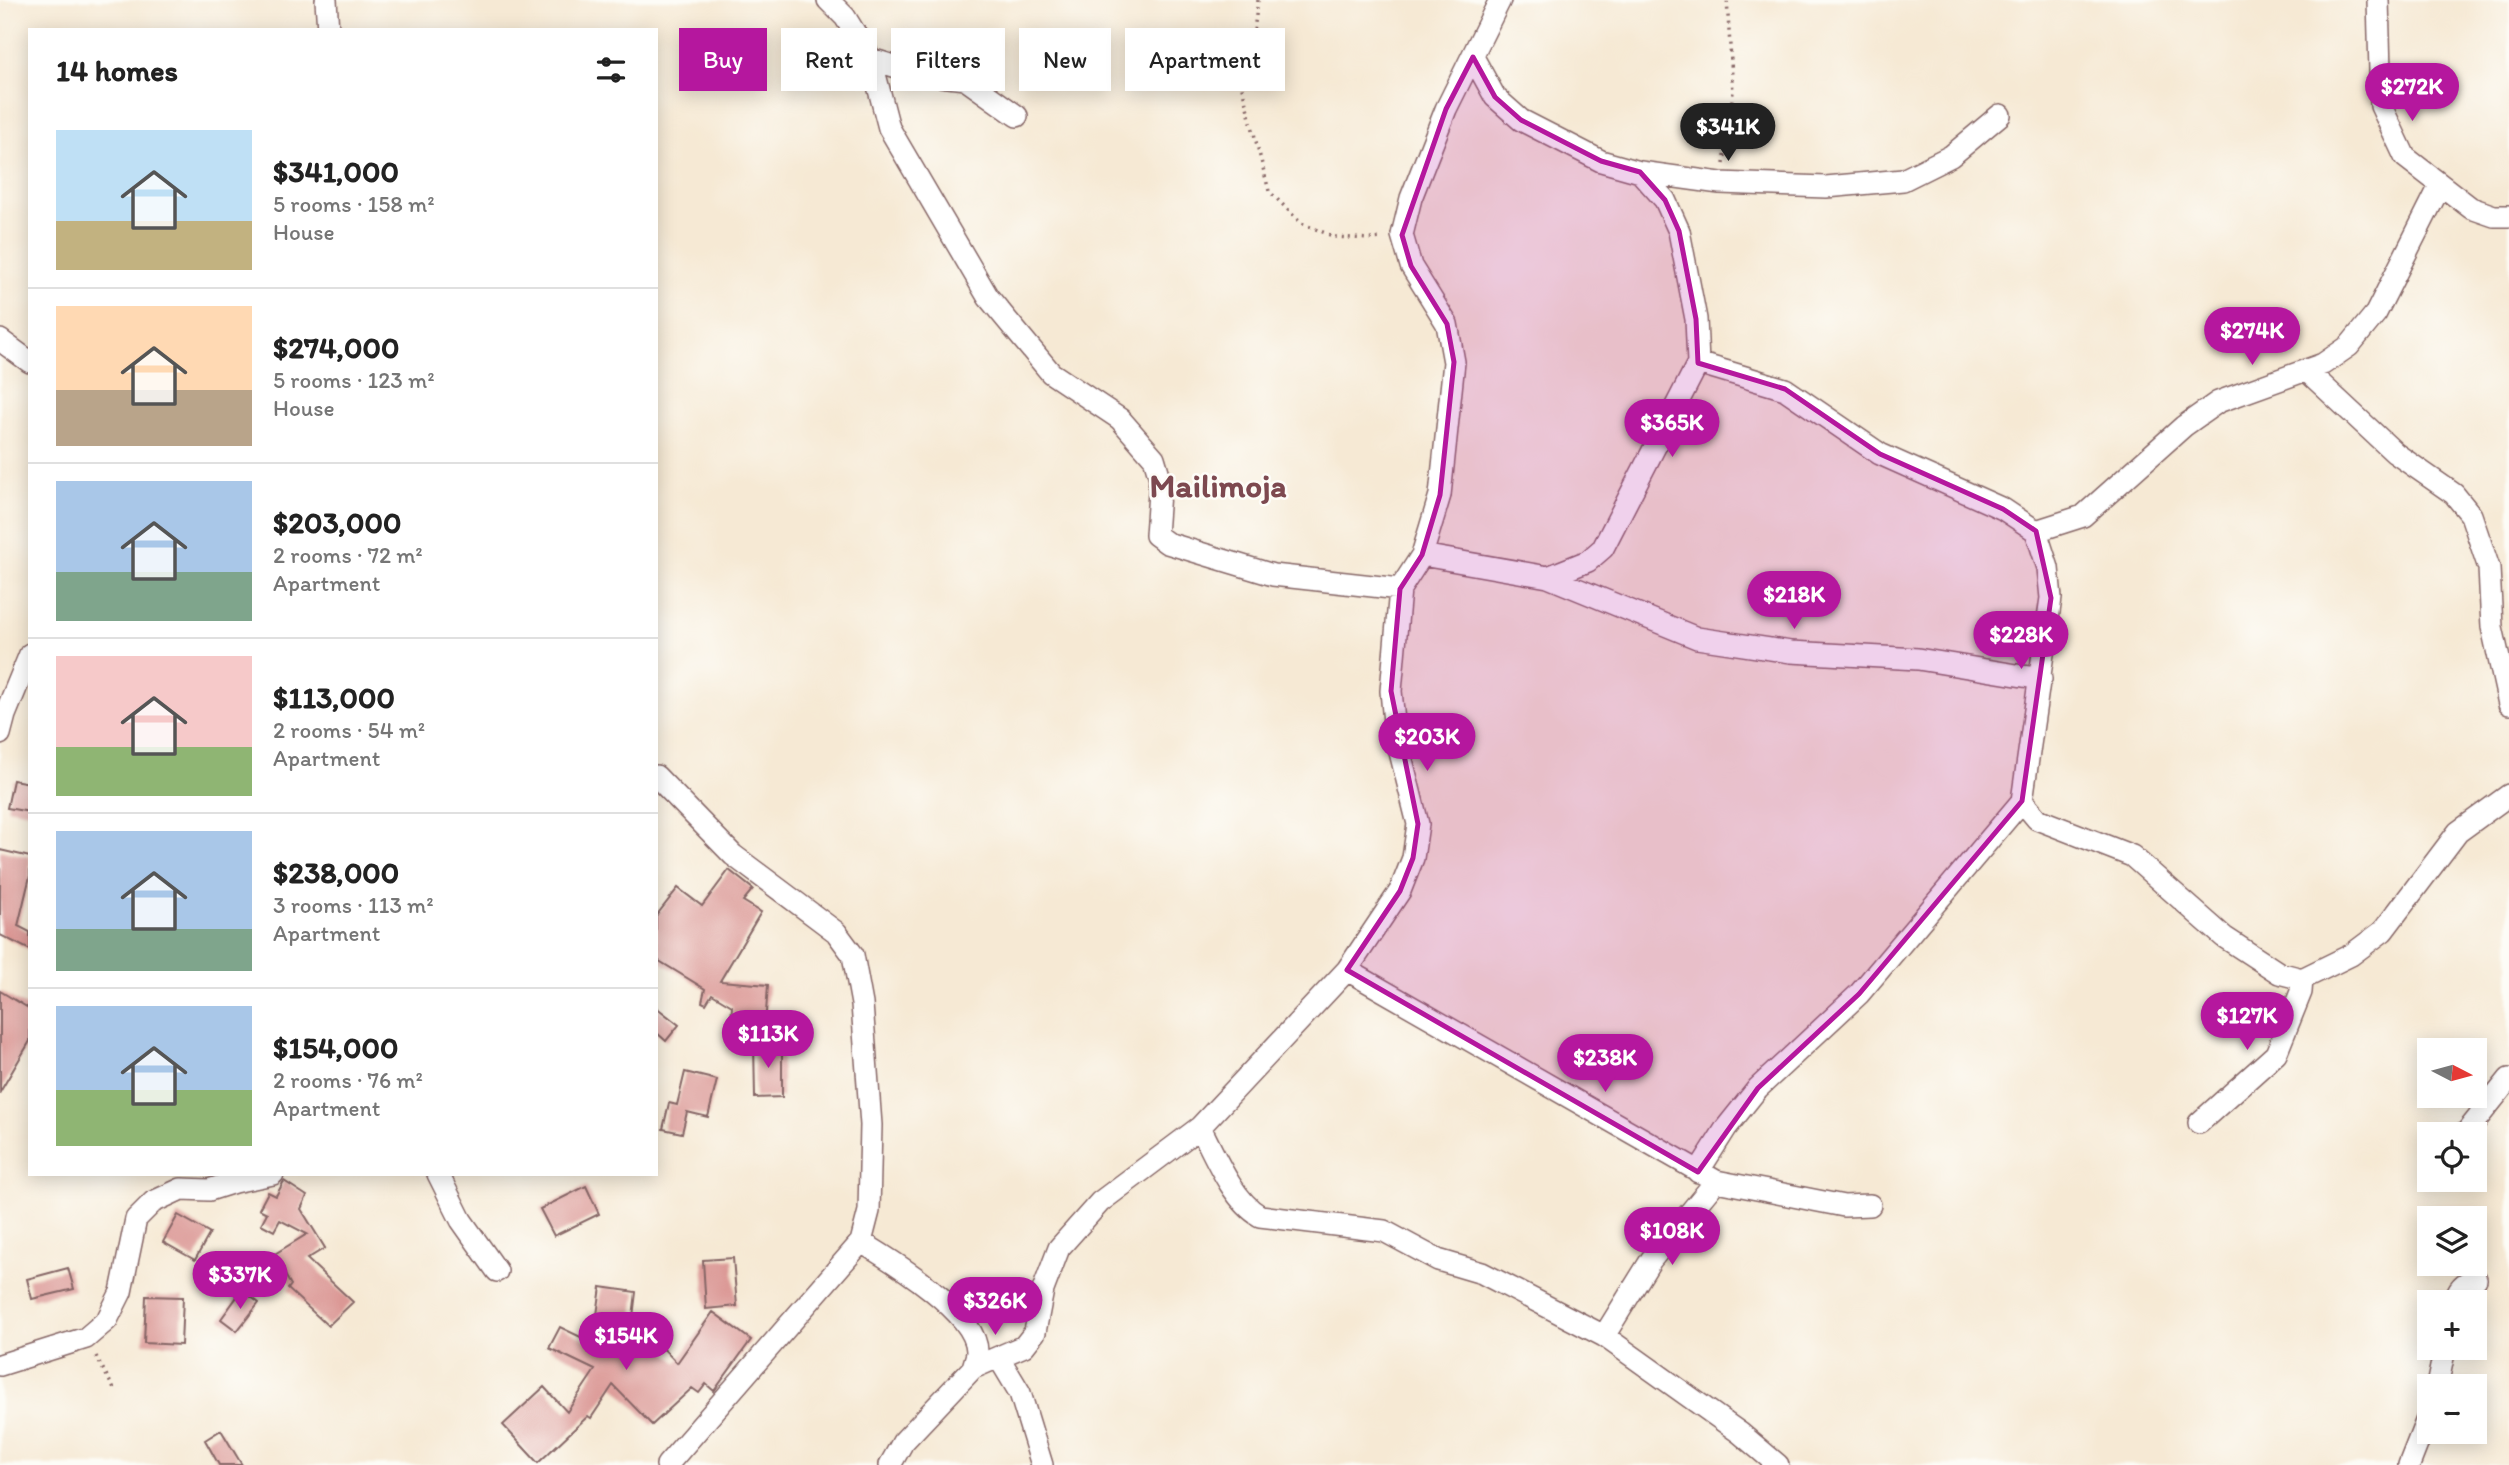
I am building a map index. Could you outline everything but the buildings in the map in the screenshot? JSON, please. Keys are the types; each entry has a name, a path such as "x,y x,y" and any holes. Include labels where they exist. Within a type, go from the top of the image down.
{"street":[{"path":"326,0 328,28"},
{"path":"828,0 852,28"},
{"path":"890,1465 902,1442 973,1367 1024,1346 1035,1332 1043,1290 1059,1248 1100,1202 1200,1127 1347,970 1401,891 1413,858 1418,824 1395,732 1391,691 1400,589 1422,555 1440,495 1454,362 1447,324 1411,267 1402,235 1411,198 1446,109 1500,0"},
{"path":"2378,0 2381,106 2405,157 2471,208 2494,216 2509,216"},
{"path":"1473,57 1495,97 1521,120 1601,161 1640,172 1720,183 1826,187 1903,180 1951,156 2000,116"},
{"path":"877,61 916,73 965,79 1017,116"},
{"path":"877,82 889,128 988,297 1051,373 1121,419 1154,458 1160,478 1156,535 1167,543 1273,575 1400,589"},
{"path":"1548,577 1588,561 1603,548 1698,363 1696,318 1679,231 1665,200 1640,172"},
{"path":"2036,531 2082,516 2184,426 2218,402 2323,364 2349,346 2376,313 2440,186"},
{"path":"0,340 28,361"},
{"path":"1604,1336 1707,1176 1726,1128 1758,1088 1860,994 2022,802 2051,598 2048,568 2036,531 2003,509 1880,454 1785,389 1698,363"},
{"path":"2306,370 2395,453 2454,494 2471,516 2489,568 2492,627 2509,704"},
{"path":"1422,555 1548,577 1697,638 1791,652 1918,659 2041,679"},
{"path":"0,734 28,659"},
{"path":"658,778 733,855 836,932 853,955 862,1004 871,1125 869,1211 861,1242 667,1465"},
{"path":"2022,802 2037,819 2132,856 2224,937 2279,972 2302,979 2351,956 2383,931 2458,832 2509,795"},
{"path":"1347,970 1707,1176 1844,1206 1870,1205"},
{"path":"2199,1124 2276,1054 2301,992 2302,979"},
{"path":"2475,1122 2509,1079"},
{"path":"1200,1127 1248,1209 1260,1216 1384,1231 1438,1260 1482,1273 1604,1336 1740,1433 1778,1465"},
{"path":"0,1365 86,1338 107,1320 121,1292 136,1219 153,1202 181,1189 209,1190 238,1178 256,1176"},
{"path":"439,1176 461,1220 497,1271"},
{"path":"861,1242 908,1271 961,1317 973,1335 977,1352 973,1367"},
{"path":"2459,1290 2466,1281 2476,1279"},
{"path":"1020,1393 1024,1346"},
{"path":"999,1358 1020,1393 1042,1465"},
{"path":"2409,1465 2417,1444"}],"path":[{"path":"1258,0 1253,38 1242,59 1239,76 1269,191 1301,223 1335,237 1370,239 1402,235"},
{"path":"1720,183 1728,149 1733,92 1727,0"},
{"path":"86,1338 114,1391"}],"highlighted area":[{"path":"1473,57 1495,97 1521,120 1601,161 1640,172 1665,200 1679,231 1696,319 1698,363 1785,389 1880,454 2003,509 2036,531 2051,598 2022,801 1859,994 1758,1088 1698,1172 1347,970 1400,891 1413,858 1418,824 1391,691 1400,589 1422,555 1440,495 1454,362 1447,324 1411,266 1402,235 1446,109"}],"district":[{"name":"Mailimoja","path":"1218,485"}]}
